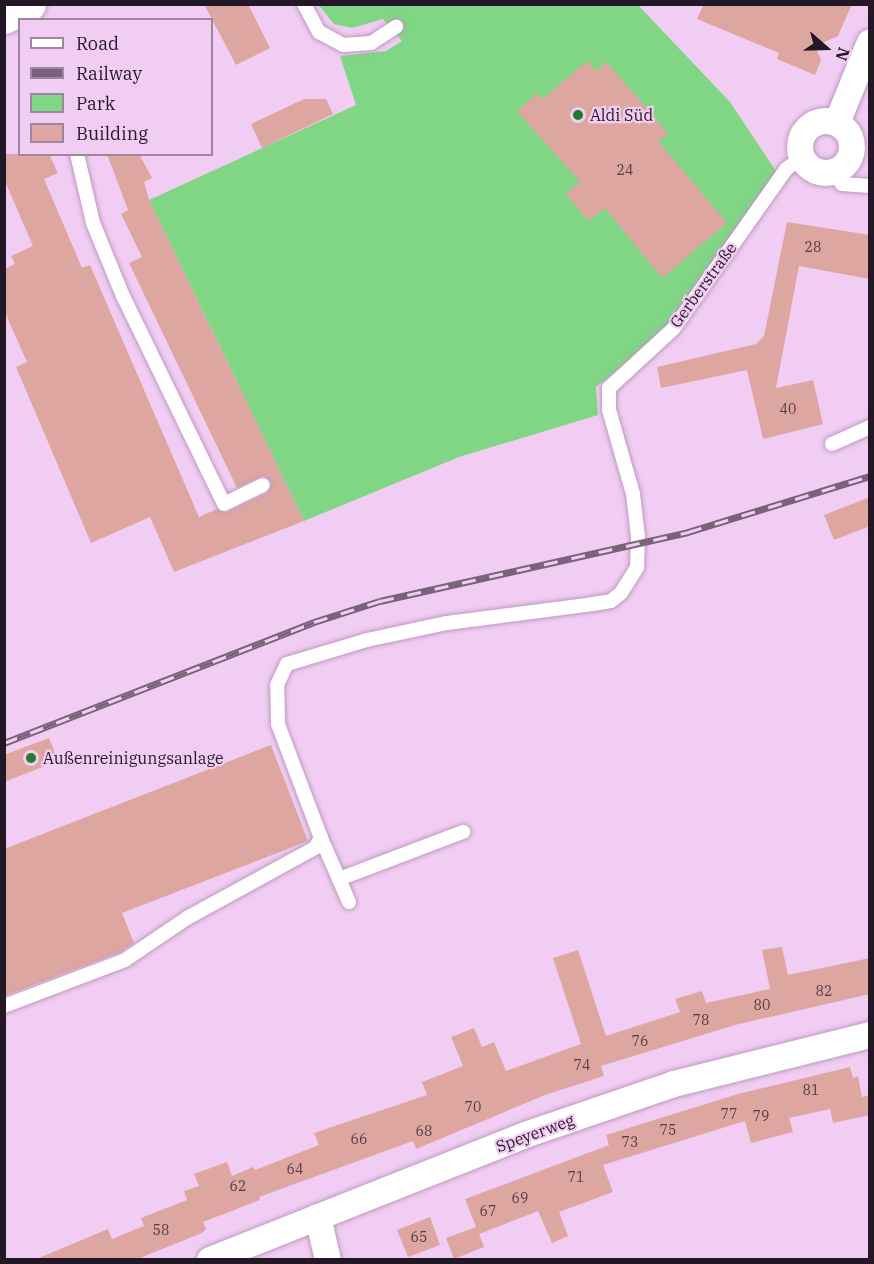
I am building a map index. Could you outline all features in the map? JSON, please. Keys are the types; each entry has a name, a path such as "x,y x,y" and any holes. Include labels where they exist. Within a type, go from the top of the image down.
{"street":[{"path":"4,17 29,4"},
{"path":"837,123 870,42"},
{"path":"825,121 837,123 851,138 852,152 844,168 834,174 812,170 802,158 802,137 809,128 825,121"},
{"name":"Speyerweg","path":"210,1260 525,1135 674,1084 870,1035"},
{"path":"318,1217 328,1260"}],"lane":[{"path":"29,4 36,18"},
{"path":"304,4 319,32 343,45 371,43 396,27"},
{"path":"77,156 93,223 123,296 224,504 263,485"},
{"name":"Gerberstraße","path":"321,838 279,730 276,703 280,672 287,664 367,640 459,621 611,601 630,581 639,551 634,501 609,410 609,388 615,380 674,328 786,169 802,158"},
{"path":"834,174 842,184 870,186"},
{"path":"832,444 870,427"},
{"path":"339,879 463,832"},
{"path":"321,838 349,902"},
{"path":"4,1006 125,960 187,918 315,848 321,838"}],"green space":[{"path":"318,4 638,5 730,102 778,174 674,325 596,387 598,415 459,457 304,521 149,200 356,105 340,56 386,51 402,41 383,19 352,28 334,24"}],"building":[{"path":"204,4 248,4 270,48 236,65"},
{"path":"704,4 852,4 838,36 815,46 821,60 815,75 777,59 779,53 697,19"},
{"path":"587,61 596,71 606,62 637,97 668,134 658,141 727,223 662,278 605,208 589,221 566,194 580,182 517,111 538,93 543,99"},
{"path":"304,99 326,99 333,114 262,148 251,124"},
{"path":"4,154 50,156 58,173 44,179 82,268 90,265 199,517 217,509 227,512 267,493 271,482 263,476 237,488 129,263 142,257 121,214 128,210 108,156 140,156 152,178 144,182 149,200 304,521 174,572 150,517 91,543 16,367 27,362 4,310 4,269 15,264 11,256 33,246 4,179"},
{"path":"787,222 870,235 870,279 799,266 776,388 813,380 823,424 763,439 747,370 661,388 657,367 756,344 764,336"},
{"path":"870,497 870,526 834,540 824,515"},
{"name":"Außenreinigungsanlage","path":"49,738 58,761 4,782 4,755"},
{"path":"271,745 308,841 122,913 134,943 121,952 4,996 4,849"},
{"path":"782,947 788,975 870,958 870,994 735,1025 601,1066 604,1076 545,1095 416,1149 413,1141 259,1197 260,1200 203,1222 206,1229 202,1233 135,1260 34,1260 108,1229 112,1239 144,1226 141,1218 187,1200 184,1191 199,1186 194,1174 227,1162 232,1176 253,1167 255,1170 319,1145 314,1133 427,1095 422,1082 463,1066 451,1037 474,1028 482,1047 494,1042 506,1071 581,1044 553,958 578,950 606,1036 680,1012 675,999 702,991 706,1003 770,989 762,950"},
{"path":"850,1067 853,1078 858,1076 862,1097 870,1095 870,1115 833,1123 830,1109 789,1118 793,1132 751,1143 745,1121 603,1165 613,1192 559,1212 568,1236 552,1243 538,1211 479,1234 484,1247 454,1259 446,1238 476,1227 465,1199 609,1145 606,1135 738,1094"},
{"path":"430,1217 440,1245 408,1257 397,1230"}],"railway":[{"path":"4,743 314,622 380,601 688,532 870,476"}],"place":[{"name":"Aldi Süd","path":"578,115"},
{"name":"Außenreinigungsanlage","path":"31,758"}]}
